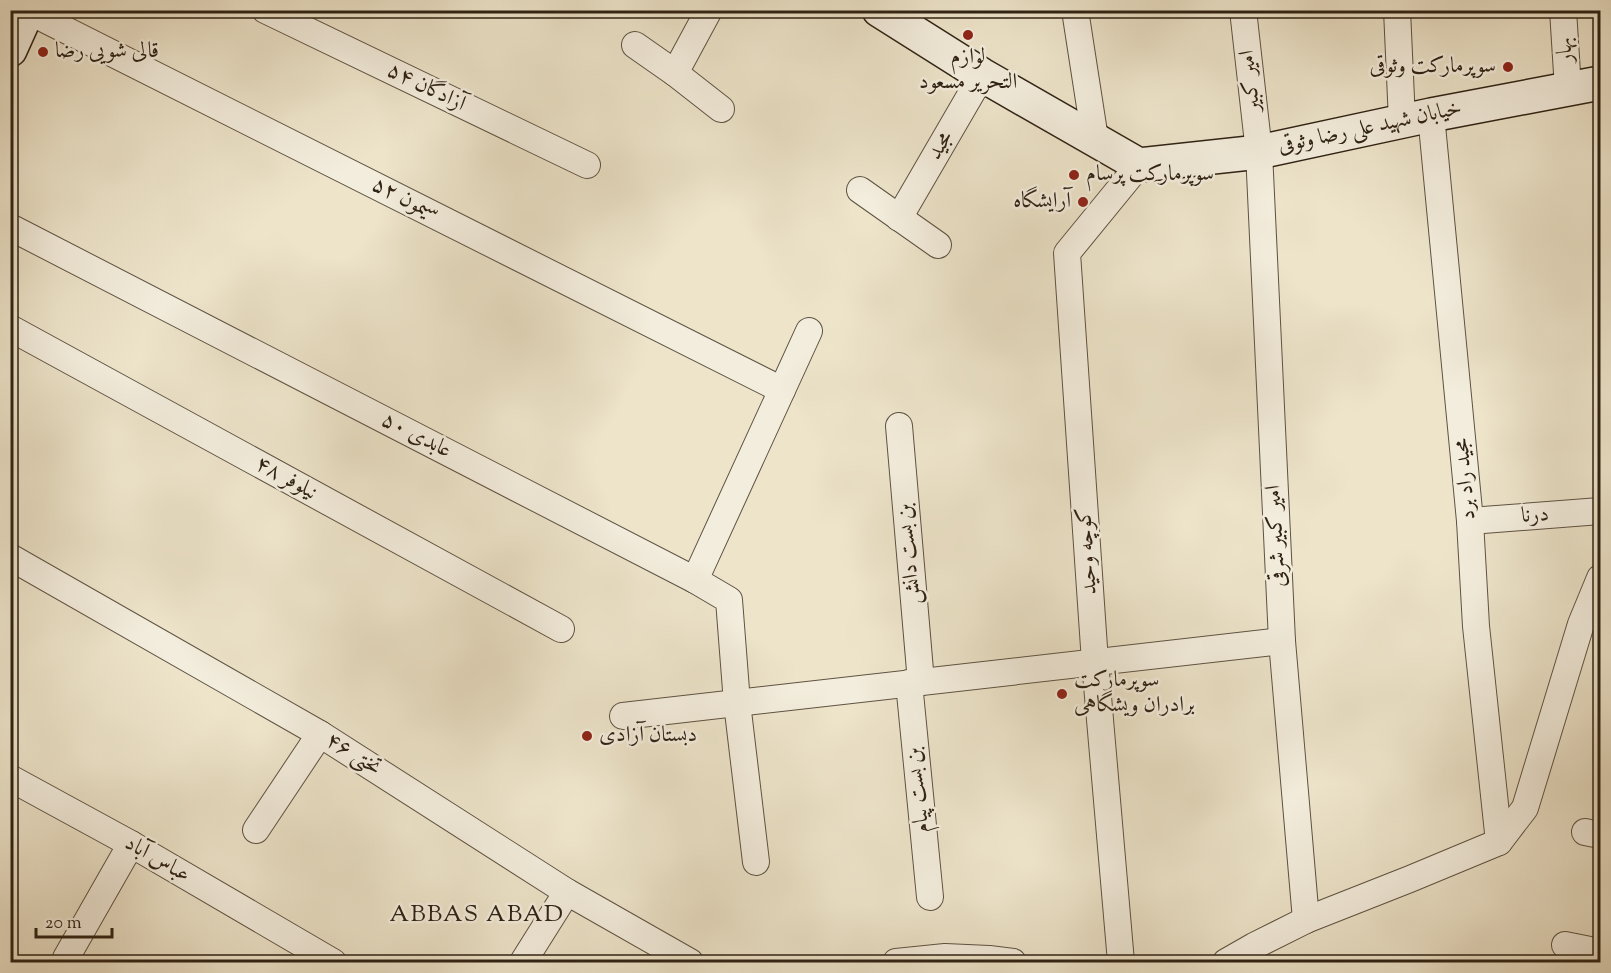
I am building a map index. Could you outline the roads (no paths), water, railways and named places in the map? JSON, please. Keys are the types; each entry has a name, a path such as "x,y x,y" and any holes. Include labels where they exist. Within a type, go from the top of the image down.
{"street":[{"name":"آزادگان ۵۴","path":"266,10 587,165"},
{"path":"675,73 709,10"},
{"path":"879,10 982,75 1138,165"},
{"path":"1075,10 1095,139"},
{"name":"امیر کبیر","path":"1243,10 1259,152"},
{"name":"مجید راد برد","path":"1397,10 1417,118 1470,521 1476,626 1499,842"},
{"name":"بهار","path":"1563,10 1568,89"},
{"path":"10,50 28,11"},
{"name":"سیمون ۵۲","path":"28,11 782,390"},
{"path":"635,45 721,109"},
{"name":"مجید","path":"899,218 982,75"},
{"name":"خیابان شهید علی رضا وثوقی","path":"1138,165 1259,152 1600,82"},
{"name":"امیر کبیر شرقی","path":"1259,152 1282,641 1306,920"},
{"name":"کوچه وحید","path":"1121,963 1095,662 1067,253 1138,165"},
{"path":"860,190 938,245"},
{"name":"عابدی ۵۰","path":"10,227 695,580 729,600 738,703"},
{"name":"نیلوفر ۴۸","path":"10,328 561,629"},
{"path":"695,580 809,331"},
{"name":"بن بست دانش","path":"899,426 915,683"},
{"name":"درنا","path":"1470,521 1600,512"},
{"name":"تختی ۴۶","path":"10,557 320,734 567,892 690,963"},
{"path":"1226,963 1306,920 1499,842 1525,808 1581,624 1600,578"},
{"path":"623,716 1282,641"},
{"name":"بن بست پیام","path":"915,683 930,897"},
{"path":"738,703 756,862"},
{"path":"256,830 320,734"},
{"name":"عباس آباد","path":"10,778 131,844 296,954 333,963"},
{"path":"66,957 131,844"},
{"path":"523,963 567,892"},
{"path":"1565,945 1600,952"},
{"path":"896,963 945,957 989,959 1013,963"}],"place":[{"name":"لوازم التحریر مسعود","path":"968,35"},
{"name":"قالی شویی رضا","path":"43,52"},
{"name":"سوپرمارکت وثوقی","path":"1508,67"},
{"name":"سوپرمارکت پرسام","path":"1074,175"},
{"name":"آرایشگاه","path":"1083,202"},
{"name":"سوپرمارکت برادران ویشگاهی","path":"1062,694"},
{"name":"دبستان آزادی","path":"587,736"}],"district":[{"name":"ABBAS ABAD","path":"477,915"}]}
